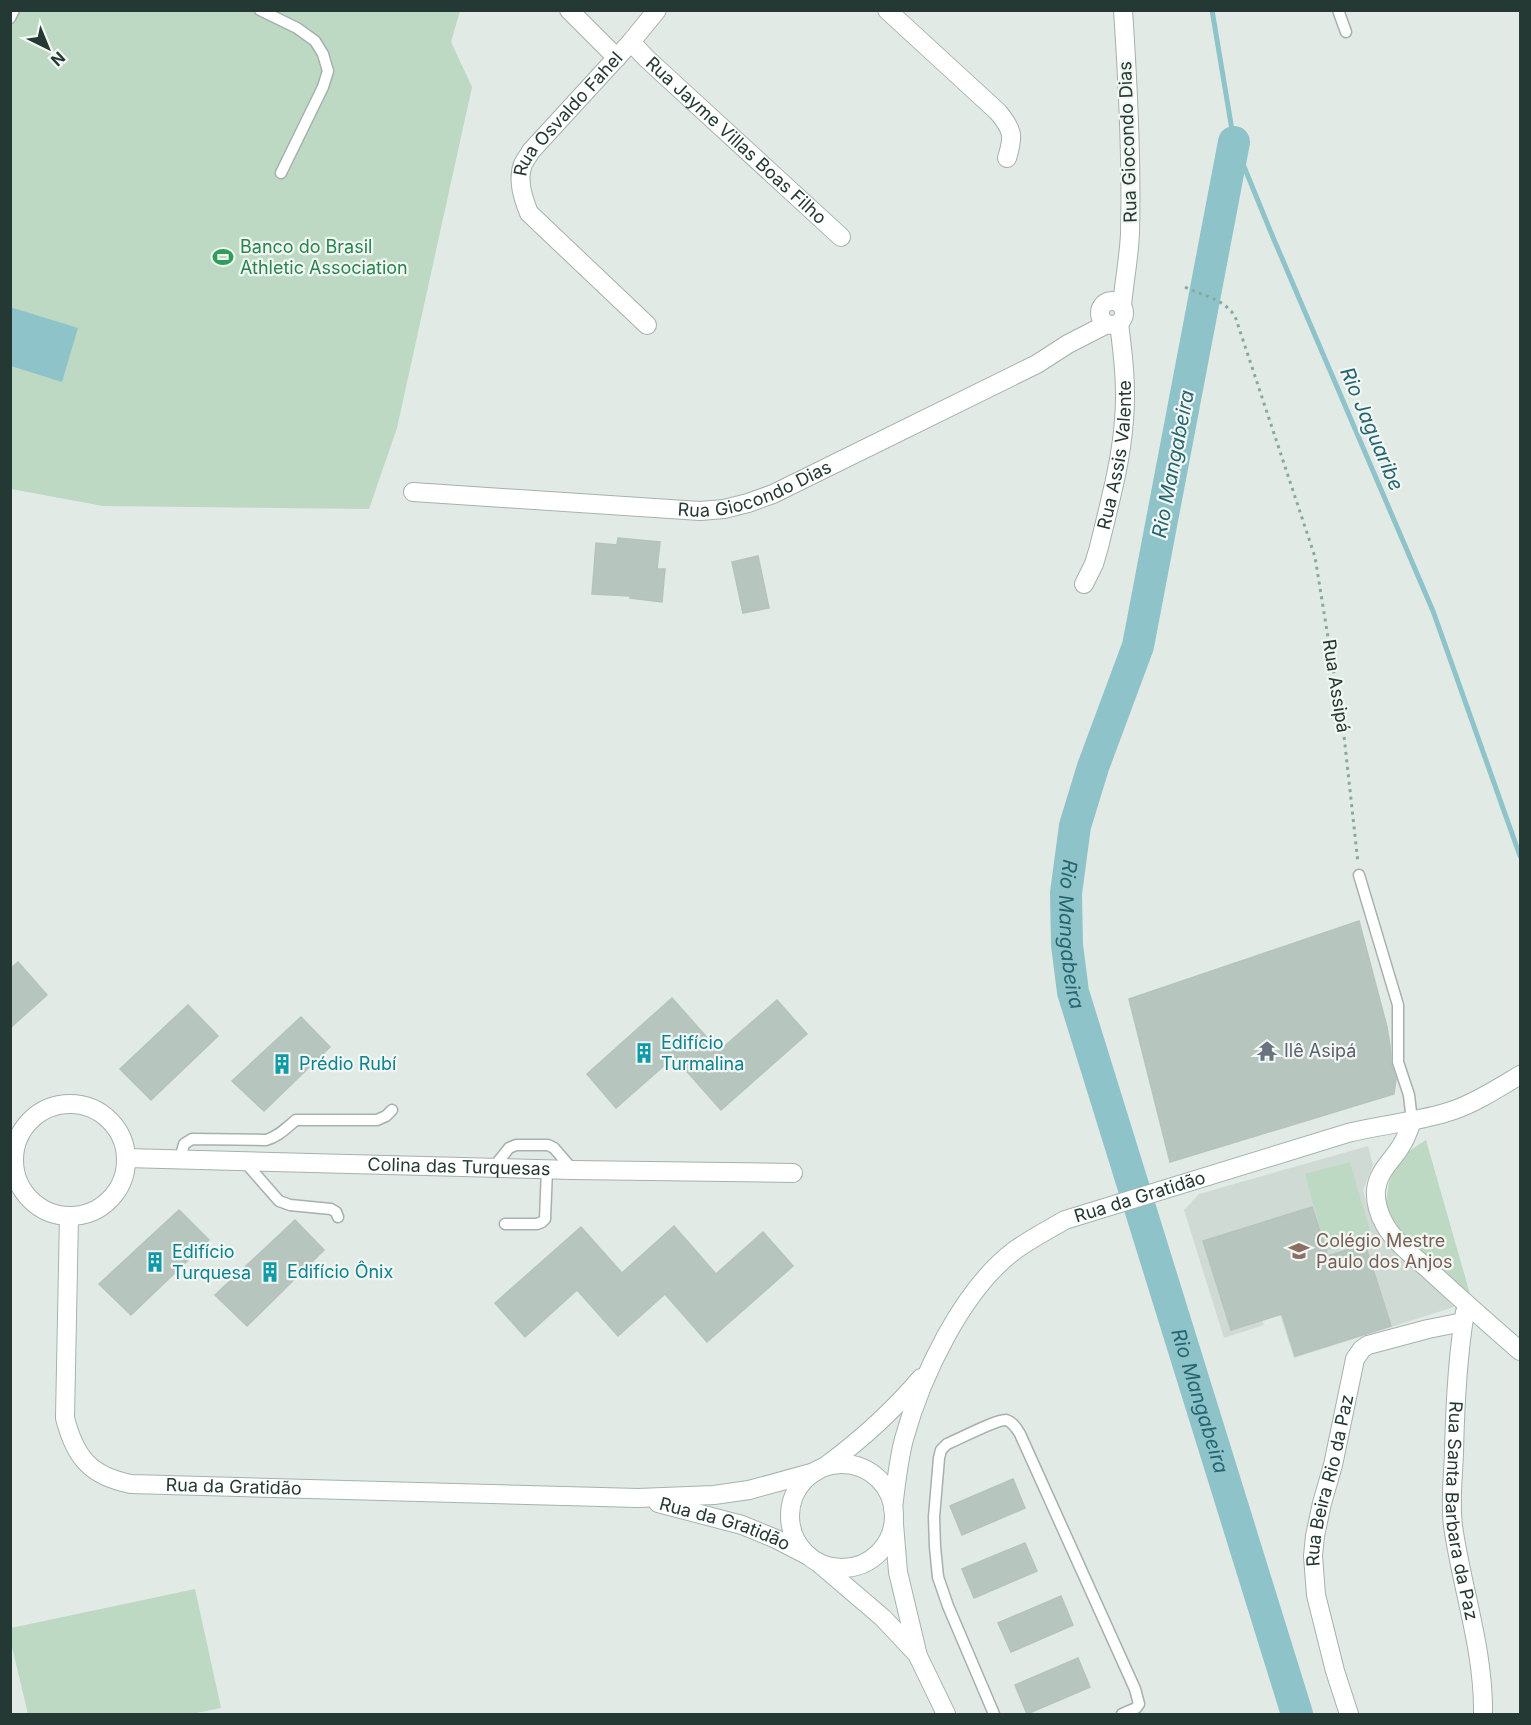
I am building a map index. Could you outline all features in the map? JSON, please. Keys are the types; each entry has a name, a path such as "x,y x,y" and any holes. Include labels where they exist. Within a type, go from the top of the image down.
{"street":[{"name":"Rua Jayme Villas Boas Filho","path":"569,10 617,58"},
{"name":"Rua Osvaldo Fahel","path":"647,325 529,213 523,200 521,182 523,165 531,151 617,58 657,10"},
{"path":"887,10 998,112 1011,131 1012,143 1006,158"},
{"name":"Rua Giocondo Dias","path":"413,492 700,511 724,509 748,503 798,483 1037,364 1068,344 1111,313 1128,259 1130,147 1123,10"},
{"name":"Rua Jayme Villas Boas Filho","path":"631,42 841,237"},
{"name":"Rua Assis Valente","path":"1084,584 1100,547 1122,440 1125,364 1111,313"},
{"name":"Rua da Gratidão","path":"894,1512 898,1464 904,1438 930,1368 972,1294 1013,1252 1065,1220 1348,1133 1455,1110 1521,1075"},
{"path":"63,1104 81,1105 99,1111 113,1124 122,1140 126,1158 124,1173 110,1198 98,1208 84,1214 69,1216 51,1213 35,1204 22,1190 15,1173 12,1154 19,1136 30,1121 45,1109 63,1104"},
{"path":"1400,1148 1455,1110"},
{"path":"1412,1121 1400,1148 1382,1170 1376,1188 1376,1200 1386,1226 1465,1313 1521,1351"},
{"name":"Colina das Turquesas","path":"126,1158 573,1170 793,1173"},
{"name":"Rua da Gratidão","path":"69,1216 65,1418 76,1450 87,1463 114,1481 131,1484 639,1498 714,1495 749,1490 820,1469 858,1442 879,1423 930,1368"},
{"name":"Rua Beira Rio da Paz","path":"1349,1714 1335,1671 1316,1594 1313,1556 1322,1503 1355,1359 1368,1345 1428,1329 1465,1313"},
{"name":"Rua Santa Barbara da Paz","path":"1465,1313 1457,1368 1453,1522 1479,1652 1483,1714"},
{"path":"918,1656 883,1618 800,1547 790,1521 791,1506 803,1481 820,1469 840,1464 855,1465 869,1471 881,1481 889,1493 894,1512 898,1572 918,1656 946,1714"},
{"name":"Rua da Gratidão","path":"639,1498 742,1526 776,1539 814,1559"},
{"path":"814,1559 833,1567 851,1567 868,1561 881,1550 886,1542 890,1534 894,1512"}],"lane":[{"path":"10,18 14,10"},
{"path":"260,10 297,28 315,41 323,54 328,71 280,173"},
{"path":"1338,10 1347,32"},
{"path":"1359,875 1398,1005 1398,1062 1409,1095 1412,1121"},
{"path":"180,1159 184,1144 192,1138 241,1140 273,1138 296,1120 377,1120 392,1110"},
{"path":"241,1140 243,1161 279,1201 290,1205 331,1209 338,1217"},
{"path":"493,1168 509,1148 516,1145 548,1145 554,1148 573,1170"},
{"path":"505,1224 537,1224 545,1219 547,1169"},
{"path":"994,1714 938,1577 934,1517 941,1450 946,1444 1006,1420 1014,1425 1020,1434 1135,1689 1139,1704 1136,1708 1122,1714"}],"path":[{"name":"Rua Assipá","path":"1185,287 1216,299 1228,307 1235,316 1315,557 1344,736 1359,875"}],"shaded area":[{"name":"Colégio Mestre Paulo dos Anjos","path":"1368,1146 1373,1165 1363,1190 1371,1219 1454,1307 1294,1358 1276,1302 1258,1308 1264,1325 1224,1338 1184,1210 1199,1194"}],"green space":[{"name":"Banco do Brasil Athletic Association","path":"10,11 460,11 451,42 472,87 397,428 369,509 103,506 11,489"},
{"path":"1426,1140 1470,1294 1392,1222 1386,1202 1389,1182 1396,1165 1409,1151"},
{"path":"1350,1162 1372,1238 1326,1251 1305,1174"},
{"path":"195,1589 221,1708 192,1714 28,1714 11,1643 11,1628"}],"water":[{"path":"10,307 78,328 62,382 11,366"}],"building":[{"path":"618,538 660,542 657,569 665,569 662,602 630,598 630,596 592,594 596,543 617,545"},
{"path":"758,556 769,608 743,613 732,562"},
{"name":"Ilê Asipá","path":"1359,921 1387,1027 1391,1064 1396,1079 1394,1094 1170,1162 1129,999"},
{"path":"18,962 47,995 10,1028 10,969"},
{"path":"672,998 719,1051 777,1000 807,1034 721,1110 674,1057 616,1108 587,1074"},
{"path":"188,1005 218,1036 151,1100 120,1069"},
{"name":"Prédio Rubí","path":"301,1017 330,1047 264,1111 232,1081"},
{"path":"1312,1207 1328,1256 1365,1244 1391,1326 1295,1356 1282,1314 1231,1330 1203,1241"},
{"name":"Edifício Turquesa","path":"179,1210 209,1240 131,1315 99,1284"},
{"name":"Edifício Ônix","path":"295,1220 324,1250 247,1326 215,1295"},
{"path":"674,1226 716,1274 763,1232 793,1266 707,1342 665,1294 618,1336 577,1290 525,1337 495,1303 581,1227 622,1273"},
{"path":"1013,1479 1025,1508 962,1535 950,1506"},
{"path":"1025,1543 1037,1571 974,1598 962,1569"},
{"path":"1061,1596 1073,1625 1011,1652 998,1623"},
{"path":"1078,1658 1090,1687 1027,1714 1015,1685"}],"waterway":[{"name":"Rio Jaguaribe","path":"1212,10 1234,142 1433,611 1520,856"},
{"name":"Rio Mangabeira","path":"1234,142 1138,646 1093,767 1075,826 1066,893 1067,945 1073,992 1297,1714"}],"place":[{"name":"Banco do Brasil Athletic Association","path":"223,257"},
{"name":"Ilê Asipá","path":"1267,1051"},
{"name":"Edifício Turmalina","path":"644,1053"},
{"name":"Prédio Rubí","path":"282,1064"},
{"name":"Colégio Mestre Paulo dos Anjos","path":"1299,1251"},
{"name":"Edifício Turquesa","path":"155,1262"},
{"name":"Edifício Ônix","path":"270,1272"}]}
